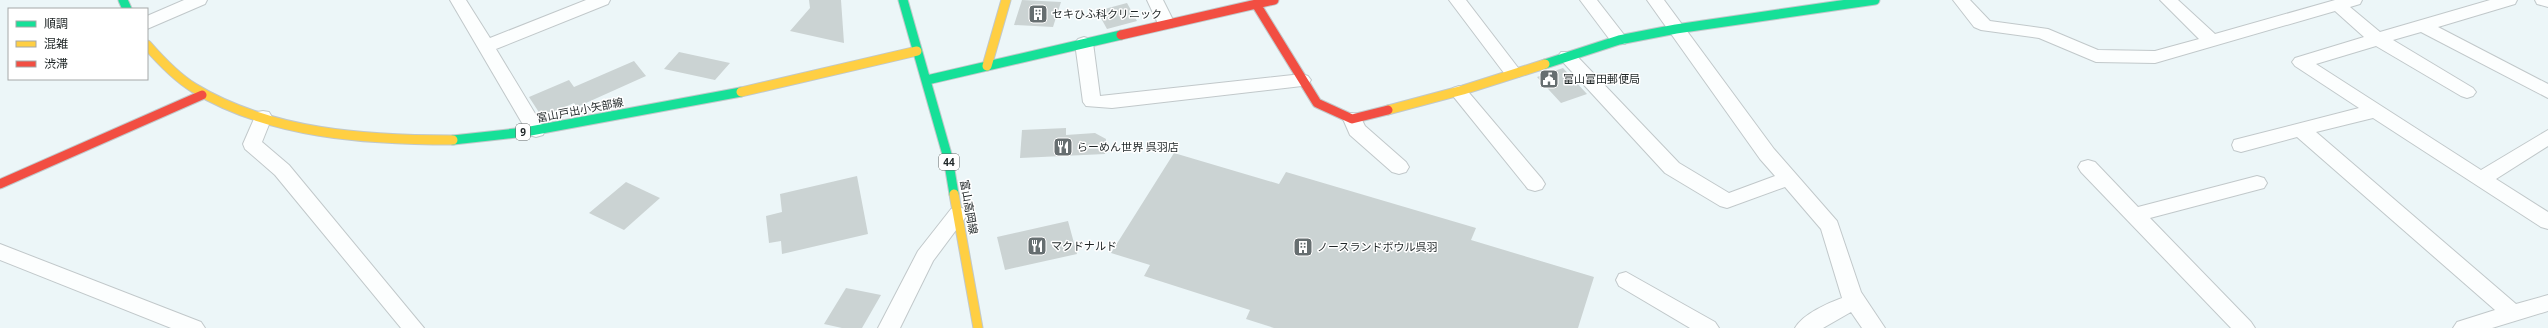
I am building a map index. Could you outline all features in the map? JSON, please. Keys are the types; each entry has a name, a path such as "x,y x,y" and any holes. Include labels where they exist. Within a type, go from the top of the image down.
{"main road":[{"name":"富山高岡線","path":"903,0 948,158 978,328"},
{"path":"987,66 1006,0"},
{"path":"927,80 1274,0"},
{"path":"1256,4 1317,103 1352,119 1459,92 1512,73 1619,40 1676,29 1875,0"},
{"name":"富山戸出小矢部線","path":"148,46 163,66 202,95 262,117 345,135 437,140 494,136 536,130 767,86 917,51"},
{"path":"0,184 202,95"}],"street":[{"path":"148,23 198,0"},
{"path":"458,0 536,130"},
{"path":"486,46 602,0"},
{"path":"1155,0 1166,24"},
{"path":"1457,0 1512,73"},
{"path":"1588,0 1619,40"},
{"path":"1655,0 1787,179 1830,226 1854,302 1874,328"},
{"path":"1961,0 1980,23 2042,33 2096,56 2156,57 2333,3 2376,38 2468,92"},
{"path":"2168,0 2212,41"},
{"path":"2509,0 2423,26 2376,38 2301,62 2548,222"},
{"path":"2543,0 2548,2"},
{"path":"2423,26 2548,92"},
{"path":"1084,43 1092,102 1112,102 1302,80"},
{"path":"1567,56 1672,168 1727,201 1787,179"},
{"path":"1459,92 1535,184"},
{"path":"2241,145 2374,110"},
{"path":"262,117 252,144 282,170 413,328"},
{"path":"1352,119 1357,130 1399,167"},
{"path":"2300,129 2513,314"},
{"path":"2481,179 2548,137"},
{"path":"2088,167 2244,328"},
{"path":"2134,215 2257,184"},
{"path":"889,328 925,256 958,214"},
{"path":"0,252 194,328"},
{"path":"1626,280 1708,328"},
{"path":"1806,328 1840,307 1854,302"},
{"path":"2464,328 2548,303"}],"building":[{"path":"809,0 841,0 844,43 790,31 810,8"},
{"name":"セキひふ科クリニック","path":"1022,0 1061,2 1053,27 1014,25"},
{"path":"1127,3 1137,21 1107,29 1097,11"},
{"path":"679,52 730,63 715,80 664,69"},
{"path":"634,61 646,76 577,107 574,103 542,117 529,97 569,80 574,87"},
{"path":"1563,68 1587,94 1561,103 1537,77"},
{"name":"らーめん世界 呉羽店","path":"1066,128 1066,135 1095,133 1106,139 1105,154 1020,158 1022,130"},
{"name":"ノースランドボウル呉羽","path":"1174,153 1279,184 1286,172 1476,228 1471,240 1594,277 1578,328 1274,328 1246,319 1250,310 1144,276 1150,265 1111,253"},
{"path":"857,176 868,234 782,254 781,241 769,243 766,216 782,212 780,194"},
{"path":"626,182 660,198 624,230 589,213"},
{"name":"マクドナルド","path":"1068,221 1077,254 1005,270 997,237"},
{"path":"846,288 881,295 862,328 842,328 824,324"}],"traffic: fast":[{"path":"123,0 127,8"},
{"path":"903,0 948,158 954,194"},
{"path":"1545,64 1619,40 1676,29 1875,0"},
{"path":"927,80 1121,35"},
{"path":"453,140 525,132 741,92"}],"traffic: slow":[{"path":"987,66 1006,0"},
{"path":"148,46 169,68 194,88 221,102 251,114 284,123 354,136 389,139 453,140"},
{"path":"741,92 917,51"},
{"path":"1388,110 1463,90 1545,64"},
{"path":"954,194 978,328"}],"traffic: jam":[{"path":"1121,35 1274,0"},
{"path":"1256,4 1317,103 1352,119 1388,110"},
{"path":"0,184 202,95"}],"place":[{"name":"セキひふ科クリニック","path":"1038,14"},
{"name":"富山富田郵便局","path":"1549,79"},
{"name":"らーめん世界 呉羽店","path":"1063,147"},
{"name":"マクドナルド","path":"1037,246"},
{"name":"ノースランドボウル呉羽","path":"1303,247"}]}
